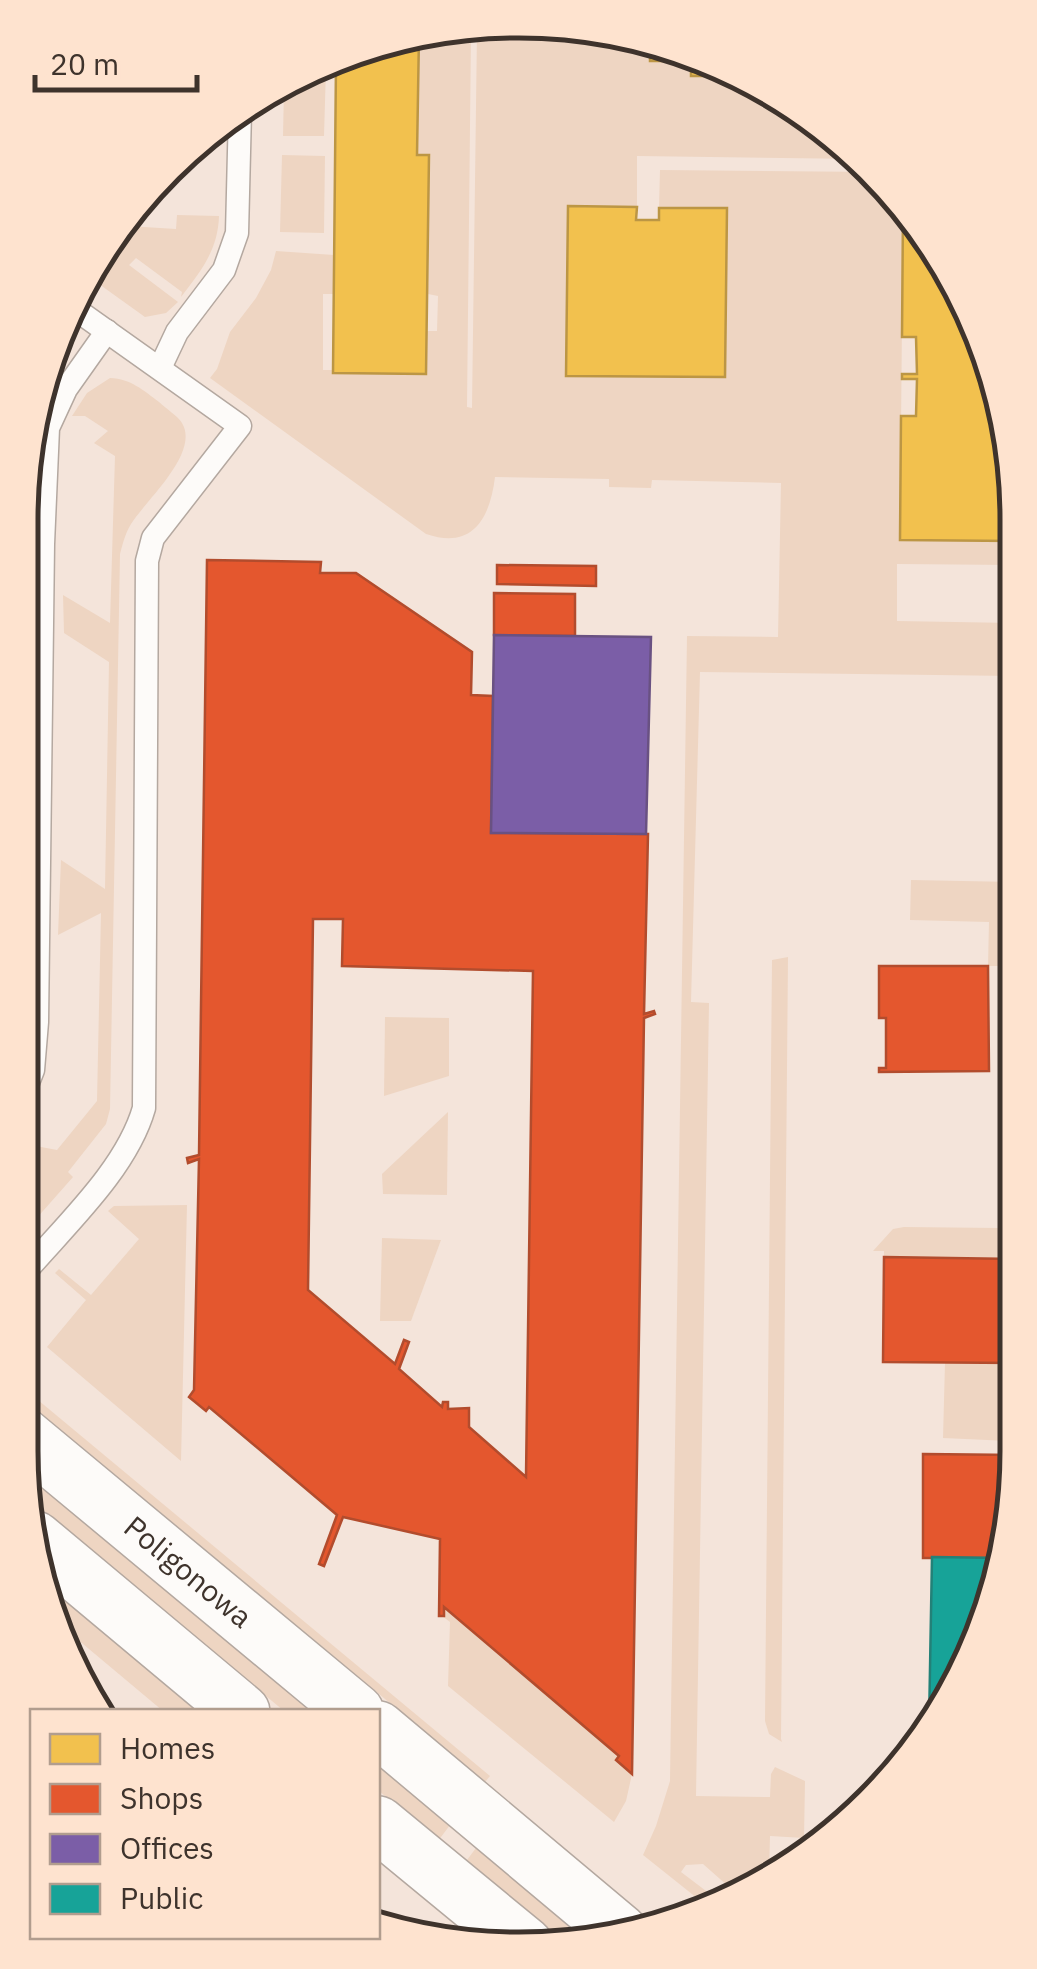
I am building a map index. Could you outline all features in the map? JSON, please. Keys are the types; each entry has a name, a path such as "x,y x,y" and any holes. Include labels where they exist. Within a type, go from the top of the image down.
{"street":[{"name":"Poligonowa","path":"38,1448 352,1709"},
{"path":"48,1550 238,1709"},
{"path":"380,1731 609,1923"},
{"path":"380,1826 496,1931"}],"lane":[{"path":"160,368 177,332 224,270 237,233 240,127"},
{"path":"38,1257 119,1162 144,1108 146,561 154,538 240,426 83,314"},
{"path":"38,1022 43,544 48,428 66,389 108,331"}],"shaded area":[{"path":"550,39 643,54 650,56 650,61 666,61 692,70 692,76 707,76 759,102 838,159 637,156 637,207 568,207 567,376 725,377 727,209 659,208 660,170 852,172 903,230 900,539 1000,541 1000,565 897,564 897,621 1000,623 1000,676 700,672 691,1002 709,1003 696,1796 770,1797 775,1767 805,1781 804,1837 770,1836 769,1860 726,1884 703,1864 686,1865 681,1872 708,1893 696,1897 643,1855 670,1781 687,636 778,637 781,483 652,480 651,488 609,487 609,479 495,477 489,505 476,527 456,538 442,538 426,534 210,378 230,332 271,270 276,251 334,255 333,294 323,294 323,370 426,374 427,331 437,331 438,296 428,294 429,156 417,155 419,48 471,41 467,407 472,408 477,40"},
{"path":"326,78 324,136 283,136 284,99"},
{"path":"282,155 325,156 324,233 280,232"},
{"path":"177,215 219,216 212,250 181,297 182,292 136,258 129,265 178,302 166,313 145,317 99,284 137,227 176,229"},
{"path":"110,378 131,383 180,420 186,435 178,462 131,524 120,554 110,1109 106,1124 68,1172 73,1177 38,1217 38,1146 57,1150 97,1101 101,913 58,935 61,860 105,889 109,662 64,633 63,595 110,623 115,456 94,443 108,431 85,416 72,416 87,393"},
{"path":"911,880 1000,882 1000,966 988,966 989,922 910,920"},
{"path":"788,957 782,1742 769,1734 765,1721 772,960"},
{"path":"385,1017 449,1018 449,1076 384,1096"},
{"path":"448,1112 447,1195 383,1194 382,1174"},
{"path":"187,1205 181,1461 47,1347 86,1300 55,1273 59,1269 91,1295 139,1239 108,1211 114,1206"},
{"path":"999,1228 999,1259 884,1257 884,1251 873,1251 893,1229"},
{"path":"382,1238 441,1240 411,1321 380,1321"},
{"path":"945,1363 1000,1363 1000,1441 943,1438"},
{"path":"38,1400 490,1776 485,1782 38,1411"},
{"path":"39,1483 310,1709 282,1709 42,1509"},
{"path":"60,1596 195,1709 161,1709 75,1637"},
{"path":"444,1607 619,1756 616,1760 632,1774 626,1801 614,1822 448,1686 450,1622 442,1616"},
{"path":"380,1768 450,1825 438,1841 380,1792"},
{"path":"476,1848 572,1928 547,1930 464,1864"}],"building: Homes":[{"path":"419,48 417,155 429,155 426,374 333,373 336,73"},
{"path":"568,206 637,207 636,220 659,220 659,208 727,208 725,377 566,376"},
{"path":"903,230 950,306 974,364 995,456 1000,541 900,540 901,416 916,416 917,379 902,379 902,374 917,374 916,337 902,337"}],"building: Shops":[{"path":"207,560 321,562 320,573 356,573 472,652 471,695 493,696 491,833 648,834 644,1014 655,1014 644,1018 632,1774 616,1760 619,1756 444,1607 444,1616 439,1616 440,1539 343,1517 324,1566 319,1564 337,1515 209,1407 206,1411 189,1397 194,1390 199,1159 188,1163 187,1158 199,1155","holes":["313,919 343,919 342,966 533,971 526,1477 469,1427 469,1408 448,1409 448,1402 443,1402 442,1407 399,1369 409,1342 404,1340 395,1364 308,1290"]},
{"path":"497,565 596,566 596,586 497,584"},
{"path":"494,593 575,594 575,636 494,635"},
{"path":"879,966 988,966 989,1071 879,1072 879,1068 886,1068 886,1018 879,1018"},
{"path":"884,1257 1000,1259 1000,1363 883,1362"},
{"path":"923,1454 1000,1455 987,1558 923,1558"}],"building: Offices":[{"path":"494,635 651,637 646,834 491,833"}],"building: Public":[{"path":"932,1557 987,1558 963,1635 929,1700"}]}
